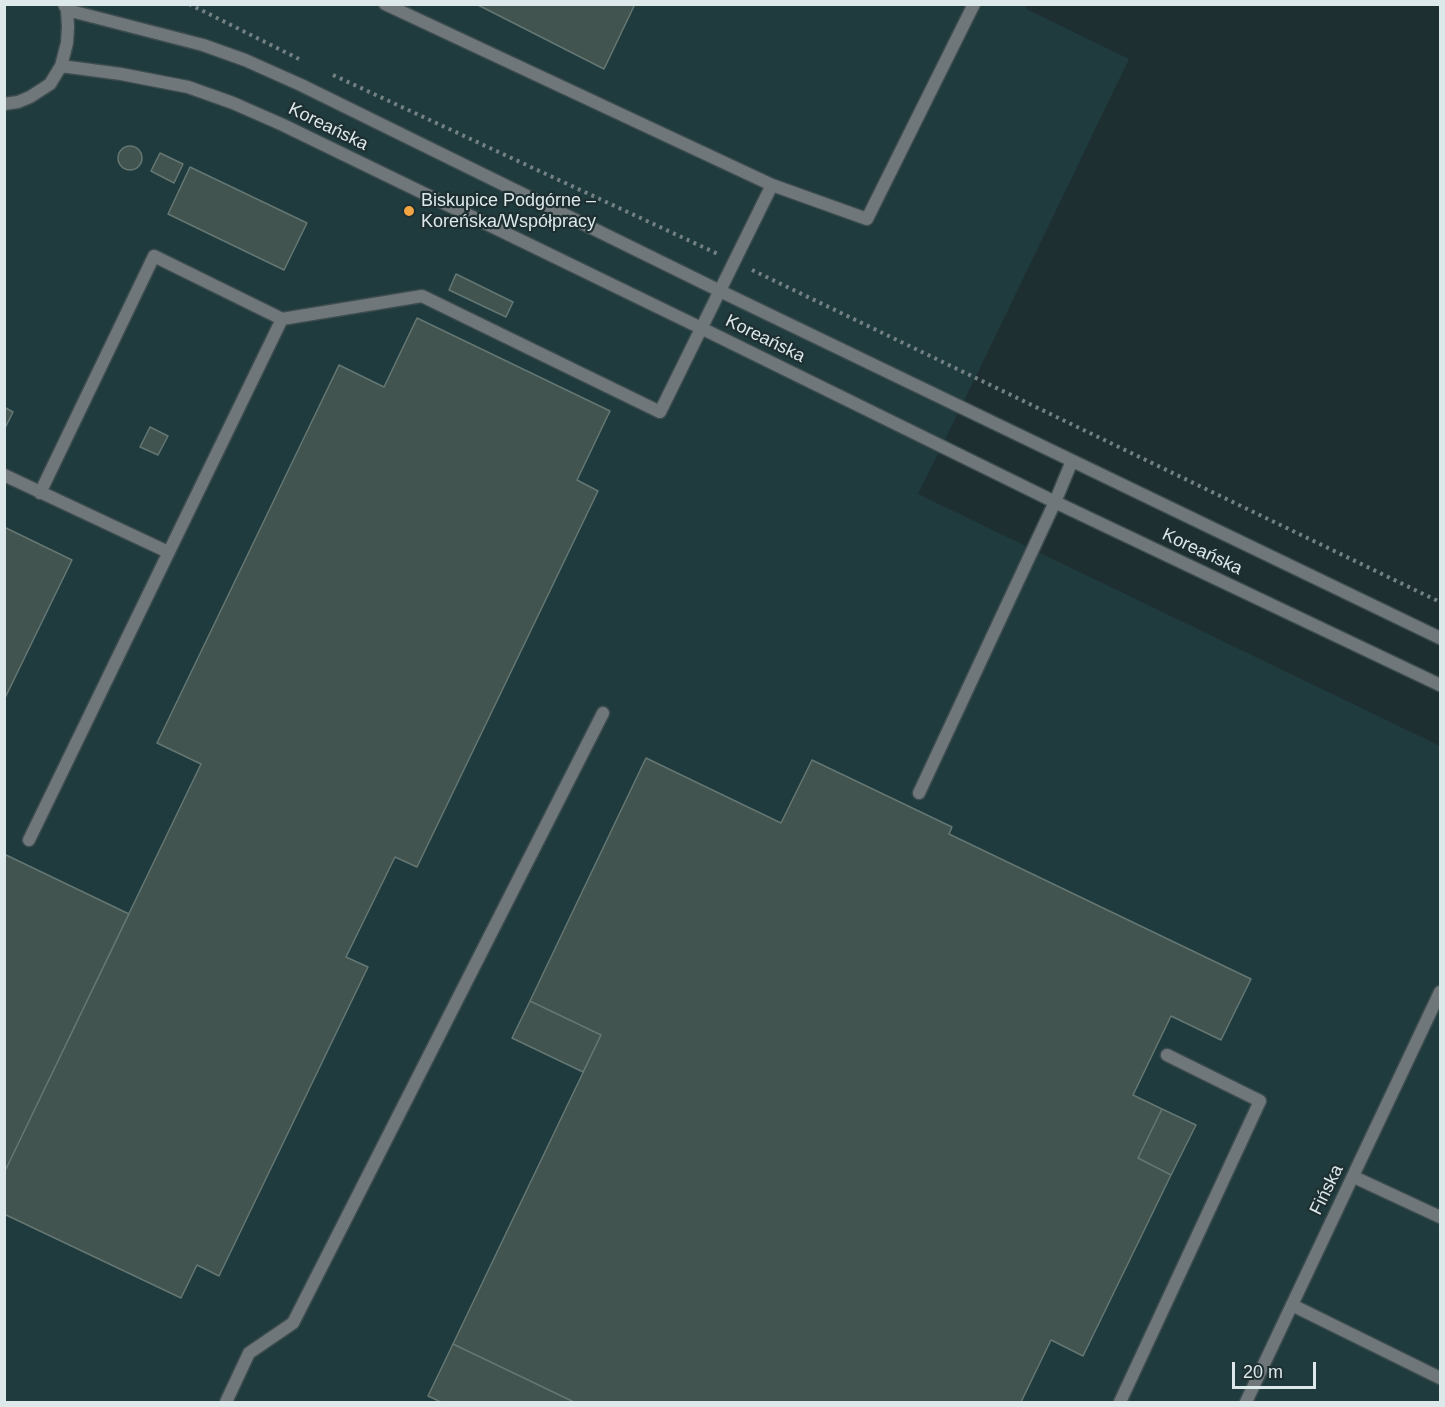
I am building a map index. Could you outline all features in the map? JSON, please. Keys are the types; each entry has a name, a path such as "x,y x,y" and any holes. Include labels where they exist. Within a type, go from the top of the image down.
{"street":[{"path":"386,4 772,185 867,219 974,4"},
{"path":"4,104 30,97 50,84 61,66 67,43 66,7"},
{"name":"Koreańska","path":"66,7 203,45 245,60 311,90 720,291 1440,638"},
{"name":"Koreańska","path":"61,66 122,74 189,87 234,103 1055,502 1440,685"},
{"path":"40,493 154,256 282,319 422,296 660,412 772,185"},
{"path":"29,840 282,319"},
{"path":"919,793 1072,461"},
{"path":"4,475 168,552"},
{"path":"226,1402 249,1353 293,1323 603,713"},
{"name":"Fińska","path":"1246,1402 1440,992"},
{"path":"1120,1402 1260,1101 1167,1055"},
{"path":"1354,1177 1440,1217"},
{"path":"1292,1305 1440,1378"}],"path":[{"path":"189,4 300,60"},
{"path":"331,75 735,262 1440,602"}],"shaded area":[{"path":"1027,4 1026,9 1129,59 918,494 1440,746 1440,1402 5,1402 5,5"}],"building":[{"path":"476,4 635,4 604,69"},
{"path":"130,146 139,149 142,158 139,167 130,170 121,167 118,158 121,149"},
{"path":"160,153 183,164 174,183 151,171"},
{"path":"190,167 307,223 284,270 168,214"},
{"path":"456,274 513,302 506,317 449,290"},
{"path":"417,318 610,411 577,480 598,491 417,867 395,857 346,957 368,967 219,1276 197,1265 181,1298 4,1214 4,1173 201,764 157,743 339,365 384,387"},
{"path":"4,407 13,412 4,430"},
{"path":"150,427 168,436 158,455 140,447"},
{"path":"4,527 72,560 4,700"},
{"path":"646,758 781,823 812,760 952,827 949,834 1251,979 1221,1040 1171,1016 1133,1095 1162,1109 1138,1158 1171,1175 1083,1356 1051,1340 1021,1402 574,1402 453,1344 601,1035 530,1001"},
{"path":"4,854 129,914 4,1173"},
{"path":"530,1001 601,1035 583,1072 512,1038"},
{"path":"1162,1109 1196,1125 1171,1175 1138,1158"},
{"path":"453,1344 574,1402 441,1402 428,1396"}],"place":[{"name":"Biskupice Podgórne – Koreńska/Współpracy","path":"409,211"}]}
